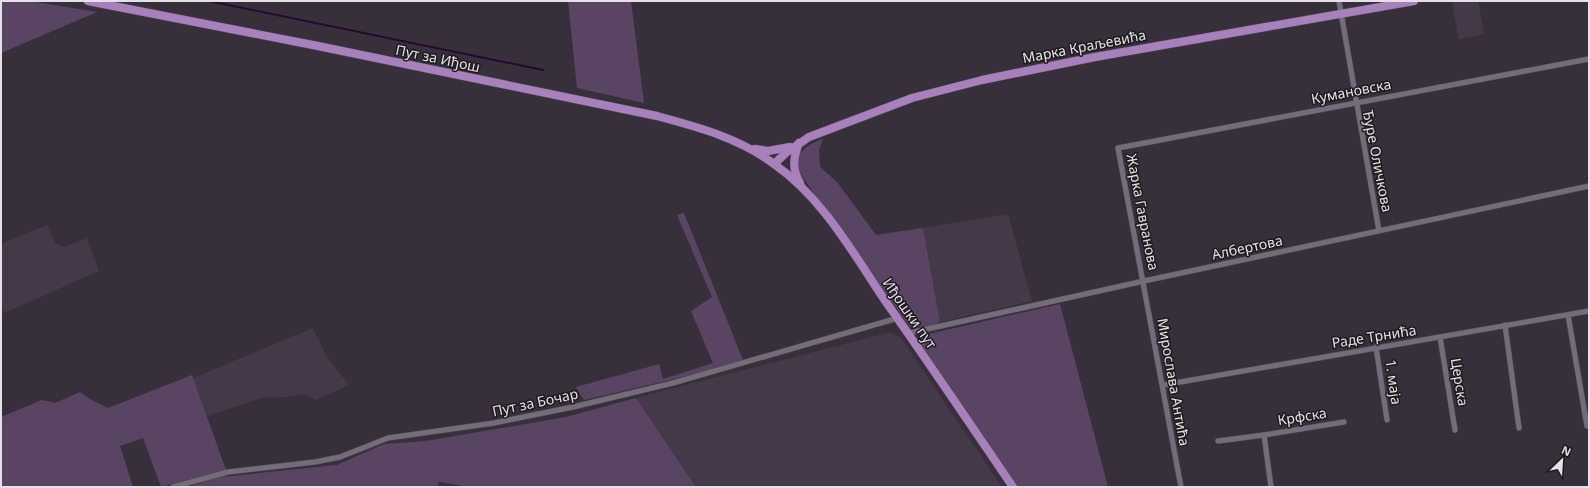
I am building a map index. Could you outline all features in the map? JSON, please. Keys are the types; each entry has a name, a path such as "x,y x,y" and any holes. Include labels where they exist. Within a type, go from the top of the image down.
{"main road":[{"name":"Пут за Иђош","path":"88,1 318,46 657,116 711,131 747,147 774,164"},
{"name":"Марка Краљевића","path":"774,164 797,144 818,133 912,98 982,80 1196,38 1341,15 1414,1"},
{"path":"747,147 768,151 797,144 794,170 802,188"},
{"name":"Иђошки пут","path":"774,164 802,188 836,229 910,333 1013,487"}],"street":[{"name":"Ђуре Оличкова","path":"1338,1 1379,231"},
{"name":"Кумановска","path":"1118,148 1589,58"},
{"name":"Жарка Гавранова","path":"1118,148 1144,280"},
{"name":"Албертова","path":"910,333 1144,280 1589,186"},
{"name":"Мирослава Антића","path":"1144,280 1181,487"},
{"name":"Раде Трнића","path":"1163,385 1589,311"},
{"path":"1568,315 1587,426"},
{"name":"Пут за Бочар","path":"173,487 228,472 315,462 340,457 388,438 494,423 574,407 673,383 898,318"},
{"path":"1505,325 1519,428"},
{"name":"Церска","path":"1440,337 1455,430"},
{"name":"1. маја","path":"1376,347 1387,420"},
{"name":"Крфска","path":"1218,441 1344,422"},
{"name":"Крфска","path":"1264,435 1271,487"}],"shaded area":[{"path":"1,1 30,1 97,12 1,53"},
{"path":"568,1 631,1 644,103 577,88"},
{"path":"1478,1 1484,34 1459,39 1452,3"},
{"path":"823,139 819,150 820,167 837,182 876,235 923,228 940,322 931,326 910,327 801,175 796,159 808,146"},
{"path":"684,213 743,360 687,376 584,400 576,387 659,364 663,379 713,363 691,311 712,297 677,215"},
{"path":"1008,214 1032,301 940,322 923,228"},
{"path":"47,225 55,243 64,247 87,238 99,271 4,313 1,303 1,244"},
{"path":"1060,304 1108,487 1018,487 920,345 920,339 924,335"},
{"path":"313,328 327,357 349,385 316,400 306,394 275,398 265,397 207,416 193,378"},
{"path":"891,332 901,338 1002,487 696,487 636,398"},
{"path":"192,375 226,470 161,487 143,438 120,446 133,487 1,487 1,417 42,400 55,403 80,392 88,398 108,408"},
{"path":"636,398 696,487 470,487 439,482 437,487 187,487 221,477 337,465 384,444 426,441 566,417"}],"waterway":[{"path":"209,1 543,70"}]}
